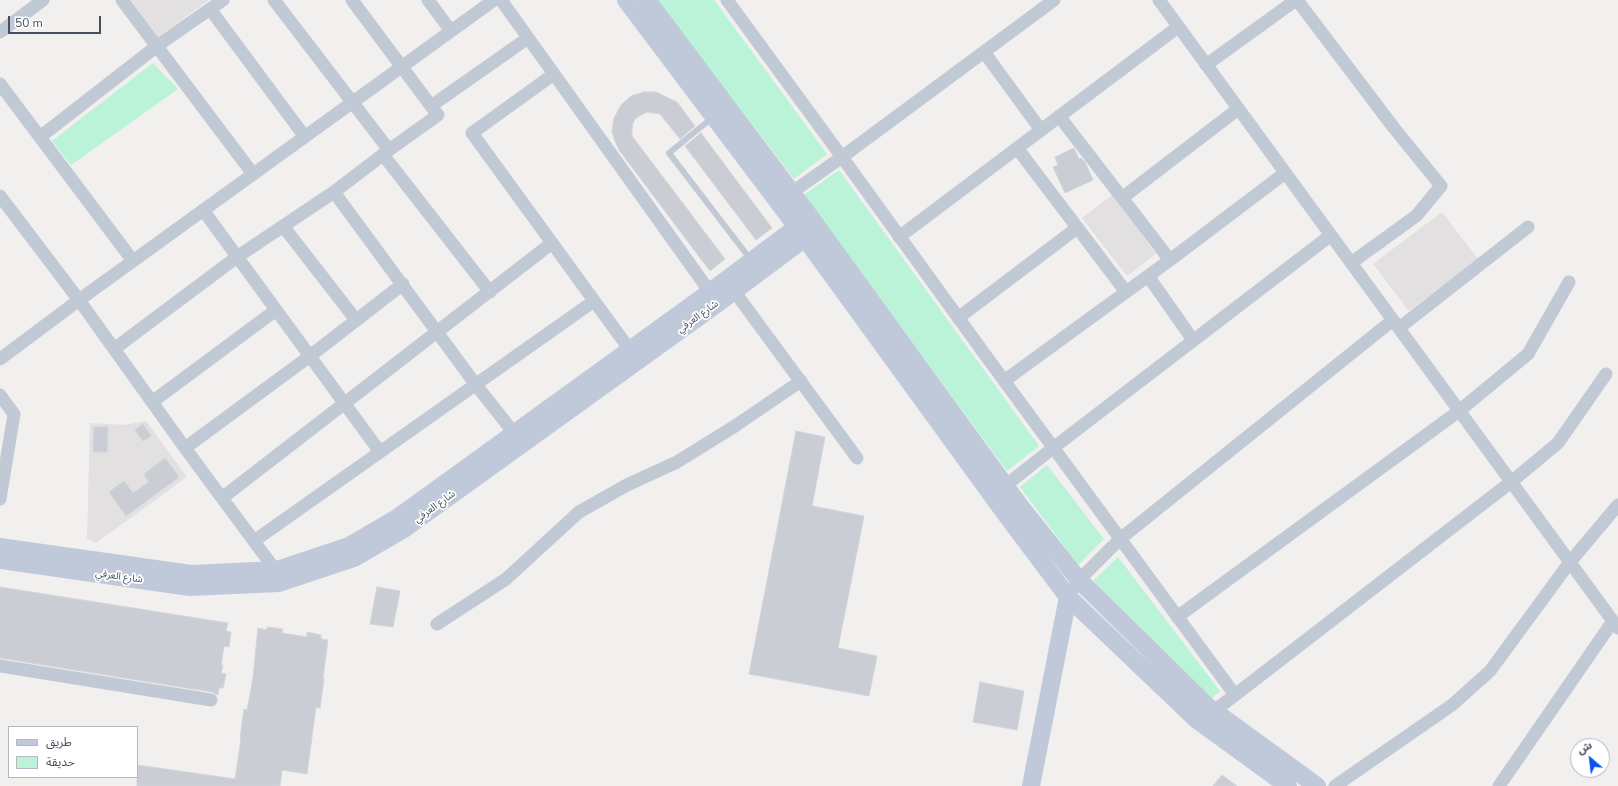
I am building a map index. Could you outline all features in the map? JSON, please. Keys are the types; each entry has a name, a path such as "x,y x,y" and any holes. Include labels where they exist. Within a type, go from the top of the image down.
{"main road":[{"path":"626,0 801,233 1007,516 1068,597 1197,720 1288,786"},
{"path":"647,0 792,193 1006,486 1079,580 1214,711 1317,786"},
{"name":"شارع العرفي","path":"0,560 190,587 280,576 354,558 404,529 714,298 752,261 801,233"},
{"name":"شارع العرفي","path":"0,547 191,574 280,576 348,546 397,518 630,350 714,298 734,291 801,233"},
{"path":"1031,786 1068,597"}],"street":[{"path":"0,32 43,0"},
{"path":"122,0 253,174"},
{"path":"40,137 157,46 222,0"},
{"path":"274,0 352,102 386,153 490,292"},
{"path":"114,349 237,257 334,192 438,115 352,0"},
{"path":"428,0 450,31"},
{"path":"0,359 79,300 494,0"},
{"path":"500,0 714,298"},
{"path":"726,0 1053,448 1235,694"},
{"path":"792,193 1054,0"},
{"path":"1159,0 1615,624 1499,786"},
{"path":"1206,65 1297,0 1394,128 1441,186 1416,216 1351,263"},
{"path":"210,9 305,137"},
{"path":"899,237 1178,26"},
{"path":"431,106 528,38"},
{"path":"984,52 1041,130"},
{"path":"554,74 472,133 630,350"},
{"path":"0,84 133,261"},
{"path":"1122,198 1238,109"},
{"path":"1059,116 1170,260"},
{"path":"1017,148 1126,292"},
{"path":"1004,381 1170,260 1285,172"},
{"path":"334,192 476,385 514,434"},
{"path":"0,196 79,300 185,448 280,576"},
{"path":"203,210 380,452"},
{"path":"283,226 356,320"},
{"path":"958,318 1078,228"},
{"path":"1068,597 1079,580 1120,539 1396,324 1528,228"},
{"path":"1006,486 1053,448 1331,235"},
{"path":"222,498 552,244"},
{"path":"1148,276 1193,340"},
{"path":"1177,617 1459,411 1528,354 1569,282"},
{"path":"185,448 310,356 403,284"},
{"path":"734,291 857,458"},
{"path":"254,541 594,301"},
{"path":"152,402 276,310"},
{"path":"1214,711 1511,482 1558,443 1606,374"},
{"path":"437,624 506,579 579,512 627,485 677,462 735,426 800,381"},
{"path":"0,395 14,414 0,499"},
{"path":"1335,786 1452,705 1490,671 1570,562 1618,505"},
{"path":"0,666 211,700"}],"lane":[{"path":"713,117 669,153 752,261"}],"shaded area":[{"path":"131,0 209,0 158,37"},
{"path":"1112,195 1156,254 1127,276 1082,218"},
{"path":"1442,212 1478,259 1409,311 1373,264"},
{"path":"146,421 187,477 96,543 87,539 90,423 124,425"}],"green space":[{"path":"657,0 714,0 827,154 794,179"},
{"path":"153,63 178,89 71,165 52,141"},
{"path":"839,170 1039,446 1007,471 804,195"},
{"path":"1047,465 1104,539 1078,565 1020,487"},
{"path":"1118,557 1220,691 1211,699 1093,581"}],"building":[{"path":"644,92 656,92 677,102 695,126 680,139 660,114 647,112 636,118 633,123 632,136 725,259 710,271 619,150 615,141 612,131 614,118 621,105 631,96"},
{"path":"701,133 772,228 756,240 685,146"},
{"path":"1074,148 1079,159 1081,158 1085,162 1093,180 1065,193 1053,167 1058,165 1055,157"},
{"path":"143,424 151,436 143,441 135,430"},
{"path":"94,427 108,427 107,452 93,452"},
{"path":"796,431 825,437 812,506 864,516 838,648 877,656 869,696 749,674"},
{"path":"165,458 179,477 126,516 109,492 124,481 133,493 149,482 144,474"},
{"path":"0,587 228,623 226,631 231,632 229,647 224,646 221,665 223,665 221,673 226,674 223,688 219,688 218,695 212,692 0,658"},
{"path":"377,587 400,591 393,627 370,624"},
{"path":"267,627 283,629 282,633 307,637 307,632 321,635 321,639 328,640 320,708 316,707 307,774 282,770 280,786 137,786 138,765 235,779 244,709 247,710 253,678 258,628 267,630"},
{"path":"980,682 1024,691 1017,730 973,722"},
{"path":"1222,775 1237,786 1213,786"}]}
